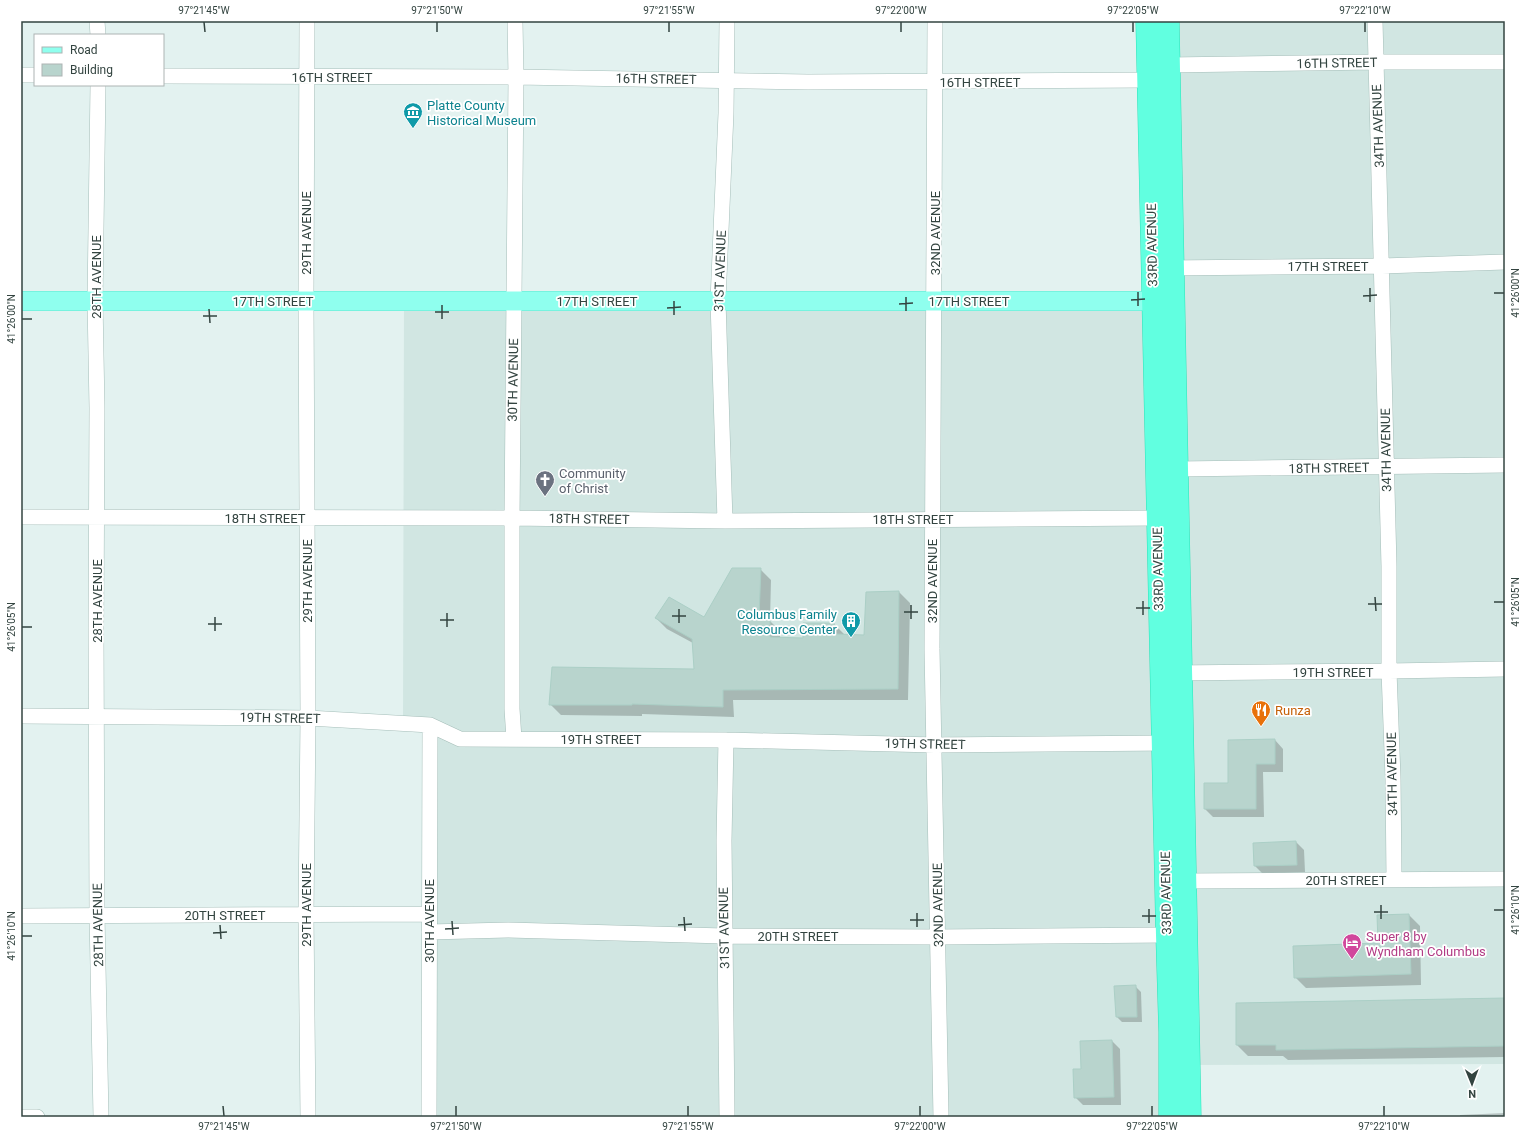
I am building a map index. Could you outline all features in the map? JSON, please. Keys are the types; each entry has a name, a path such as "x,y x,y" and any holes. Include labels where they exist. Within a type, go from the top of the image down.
{"highway":[{"name":"33RD AVENUE","path":"1147,21 1152,269 1163,301 1178,469 1182,672 1173,743 1166,935 1170,1032 1170,1117"},
{"name":"33RD AVENUE","path":"1168,21 1173,268 1163,301 1157,518 1161,673 1173,743 1186,880 1190,1117"}],"main road":[{"name":"17TH STREET","path":"21,301 1163,301"}],"street":[{"path":"98,21 98,34"},
{"name":"29TH AVENUE","path":"307,21 306,301 308,718 306,915 308,1117"},
{"name":"30TH AVENUE","path":"514,738 512,709 512,518 516,77 515,21"},
{"name":"31ST AVENUE","path":"725,521 718,301 727,21"},
{"name":"32ND AVENUE","path":"935,21 932,649 941,1117"},
{"name":"34TH AVENUE","path":"1375,21 1387,467 1389,671 1393,778 1394,879"},
{"name":"16TH STREET","path":"1169,65 1505,62"},
{"path":"21,75 34,75"},
{"name":"16TH STREET","path":"164,76 516,77 808,82 1148,80"},
{"name":"28TH AVENUE","path":"98,86 95,301 98,518 96,628 97,915 101,1117"},
{"name":"17TH STREET","path":"1152,269 1382,266 1505,262"},
{"name":"18TH STREET","path":"1178,469 1505,465"},
{"name":"18TH STREET","path":"21,517 512,518 725,521 1157,518"},
{"name":"19TH STREET","path":"1161,673 1389,671 1505,668"},
{"name":"19TH STREET","path":"21,716 308,718 430,725 460,739 514,738 726,740 935,745 1173,743"},
{"name":"30TH AVENUE","path":"429,1117 430,725"},
{"name":"31ST AVENUE","path":"726,740 724,936 727,1117"},
{"name":"20TH STREET","path":"1186,880 1505,879"},
{"name":"20TH STREET","path":"21,916 429,914"},
{"name":"20TH STREET","path":"429,932 508,930 724,936 938,937 1166,935"},
{"path":"21,1117 36,1117"}],"shaded area":[{"path":"1157,21 1505,21 1505,1064 1180,1065 1180,1117 429,1117 430,726 403,724 404,301 1163,301"}],"building":[{"name":"Columbus Family Resource Center","path":"732,568 761,568 759,617 770,619 770,637 803,638 803,623 834,623 835,634 864,635 866,592 899,591 898,689 723,690 723,707 632,704 549,705 552,667 694,669 692,639 655,618 669,597 704,617"},
{"path":"1275,739 1275,764 1256,764 1256,809 1204,809 1204,783 1228,783 1228,740"},
{"path":"1296,841 1297,865 1254,866 1253,843"},
{"name":"Super 8 by Wyndham Columbus","path":"1409,914 1411,974 1294,978 1293,946 1378,943 1377,915"},
{"path":"1136,985 1137,1017 1116,1017 1114,986"},
{"path":"1505,998 1505,1046 1276,1050 1276,1045 1236,1045 1236,1003"},
{"path":"1112,1040 1114,1097 1074,1098 1073,1069 1081,1069 1080,1041"}],"place":[{"name":"Platte County Historical Museum","path":"413,129"},
{"name":"Community of Christ","path":"545,497"},
{"name":"Columbus Family Resource Center","path":"851,638"},
{"name":"Runza","path":"1261,727"},
{"name":"Super 8 by Wyndham Columbus","path":"1352,960"}]}
